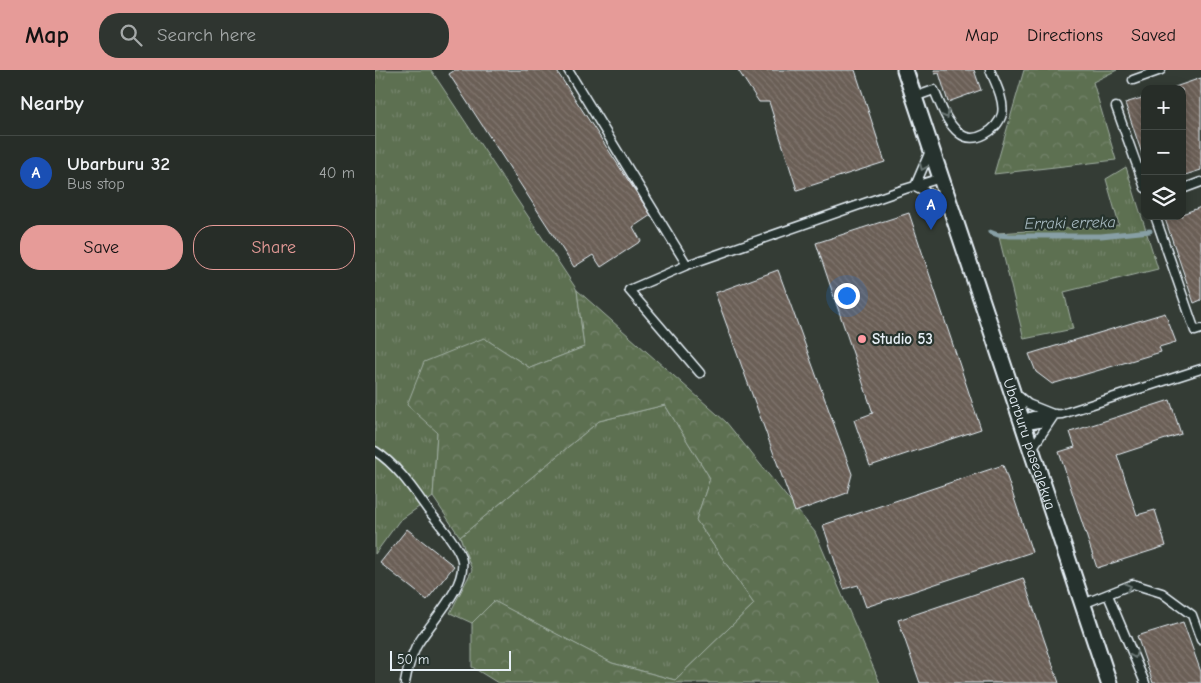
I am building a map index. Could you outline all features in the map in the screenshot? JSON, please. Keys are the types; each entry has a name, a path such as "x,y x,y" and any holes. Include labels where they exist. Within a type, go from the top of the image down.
{"street":[{"name":"Ubarburu pasealekua","path":"905,70 1109,683"}],"lane":[{"path":"568,70 687,265"},
{"path":"914,97 934,90 946,118 961,135 976,138 994,129 1002,114 999,92 990,70"},
{"path":"1133,80 1161,70"},
{"path":"1117,107 1141,176"},
{"path":"915,186 931,148"},
{"path":"700,374 629,290 687,265 941,178"},
{"path":"1186,188 1201,182"},
{"path":"915,186 950,205"},
{"path":"1156,220 1195,331 1201,329"},
{"path":"1021,420 1033,416 1052,418 1201,369"},
{"path":"1011,390 1028,404 1052,418"},
{"path":"1031,450 1052,418"},
{"path":"375,451 400,472 450,538 462,559 462,574 441,612 417,646 405,683"},
{"path":"1083,604 1133,584 1162,593 1192,615 1201,640"},
{"path":"1108,594 1145,683"}],"green space":[{"path":"375,70 431,70 577,290 584,347 530,368 484,338 437,432 433,497 399,521 375,554"},
{"path":"1024,70 1117,70 1093,82 1116,160 994,174"},
{"path":"1126,167 1141,220 1143,220 1158,269 1064,292 1073,329 1024,339 998,233 1119,225 1106,179"},
{"path":"577,290 726,422 815,532 880,683 498,683 472,667 472,623 494,601 612,663 675,680 754,604 696,520 710,478 665,405 599,421 460,537 433,497 437,432 407,405 424,362 484,338 530,368 584,347"},
{"path":"665,405 710,478 696,520 754,604 675,680 612,663 495,602 472,623 450,613 472,570 460,537 599,421"}],"building":[{"path":"455,70 556,70 651,215 633,227 641,241 601,267 593,255 574,267 449,74"},
{"path":"738,70 855,70 885,162 797,190 769,102 759,102"},
{"path":"934,70 974,70 981,90 948,102 939,73 935,74"},
{"path":"1201,78 1201,170 1186,175 1186,85 1181,85"},
{"path":"1141,98 1141,151 1125,103"},
{"path":"1201,207 1201,300 1194,303 1165,220 1186,220 1186,213"},
{"path":"909,213 981,429 870,466 854,420 873,413 816,243"},
{"path":"778,270 852,474 847,493 795,512 715,293"},
{"path":"1165,313 1176,342 1159,347 1161,352 1052,384 1036,372 1029,354"},
{"path":"1170,400 1181,434 1117,455 1137,515 1155,510 1166,546 1097,568 1059,452 1075,447 1070,432"},
{"path":"1003,465 1032,552 866,607 858,585 844,589 823,525"},
{"path":"407,529 454,566 427,600 380,563"},
{"path":"1023,578 1059,683 920,683 898,620"},
{"path":"1183,622 1201,672 1201,683 1153,683 1137,636"}],"waterway":[{"name":"Erraki erreka","path":"990,232 1010,236 1101,236 1150,231"}],"place":[{"name":"Ubarburu 32","path":"931,230"},
{"name":"Studio 53","path":"862,339"}]}
